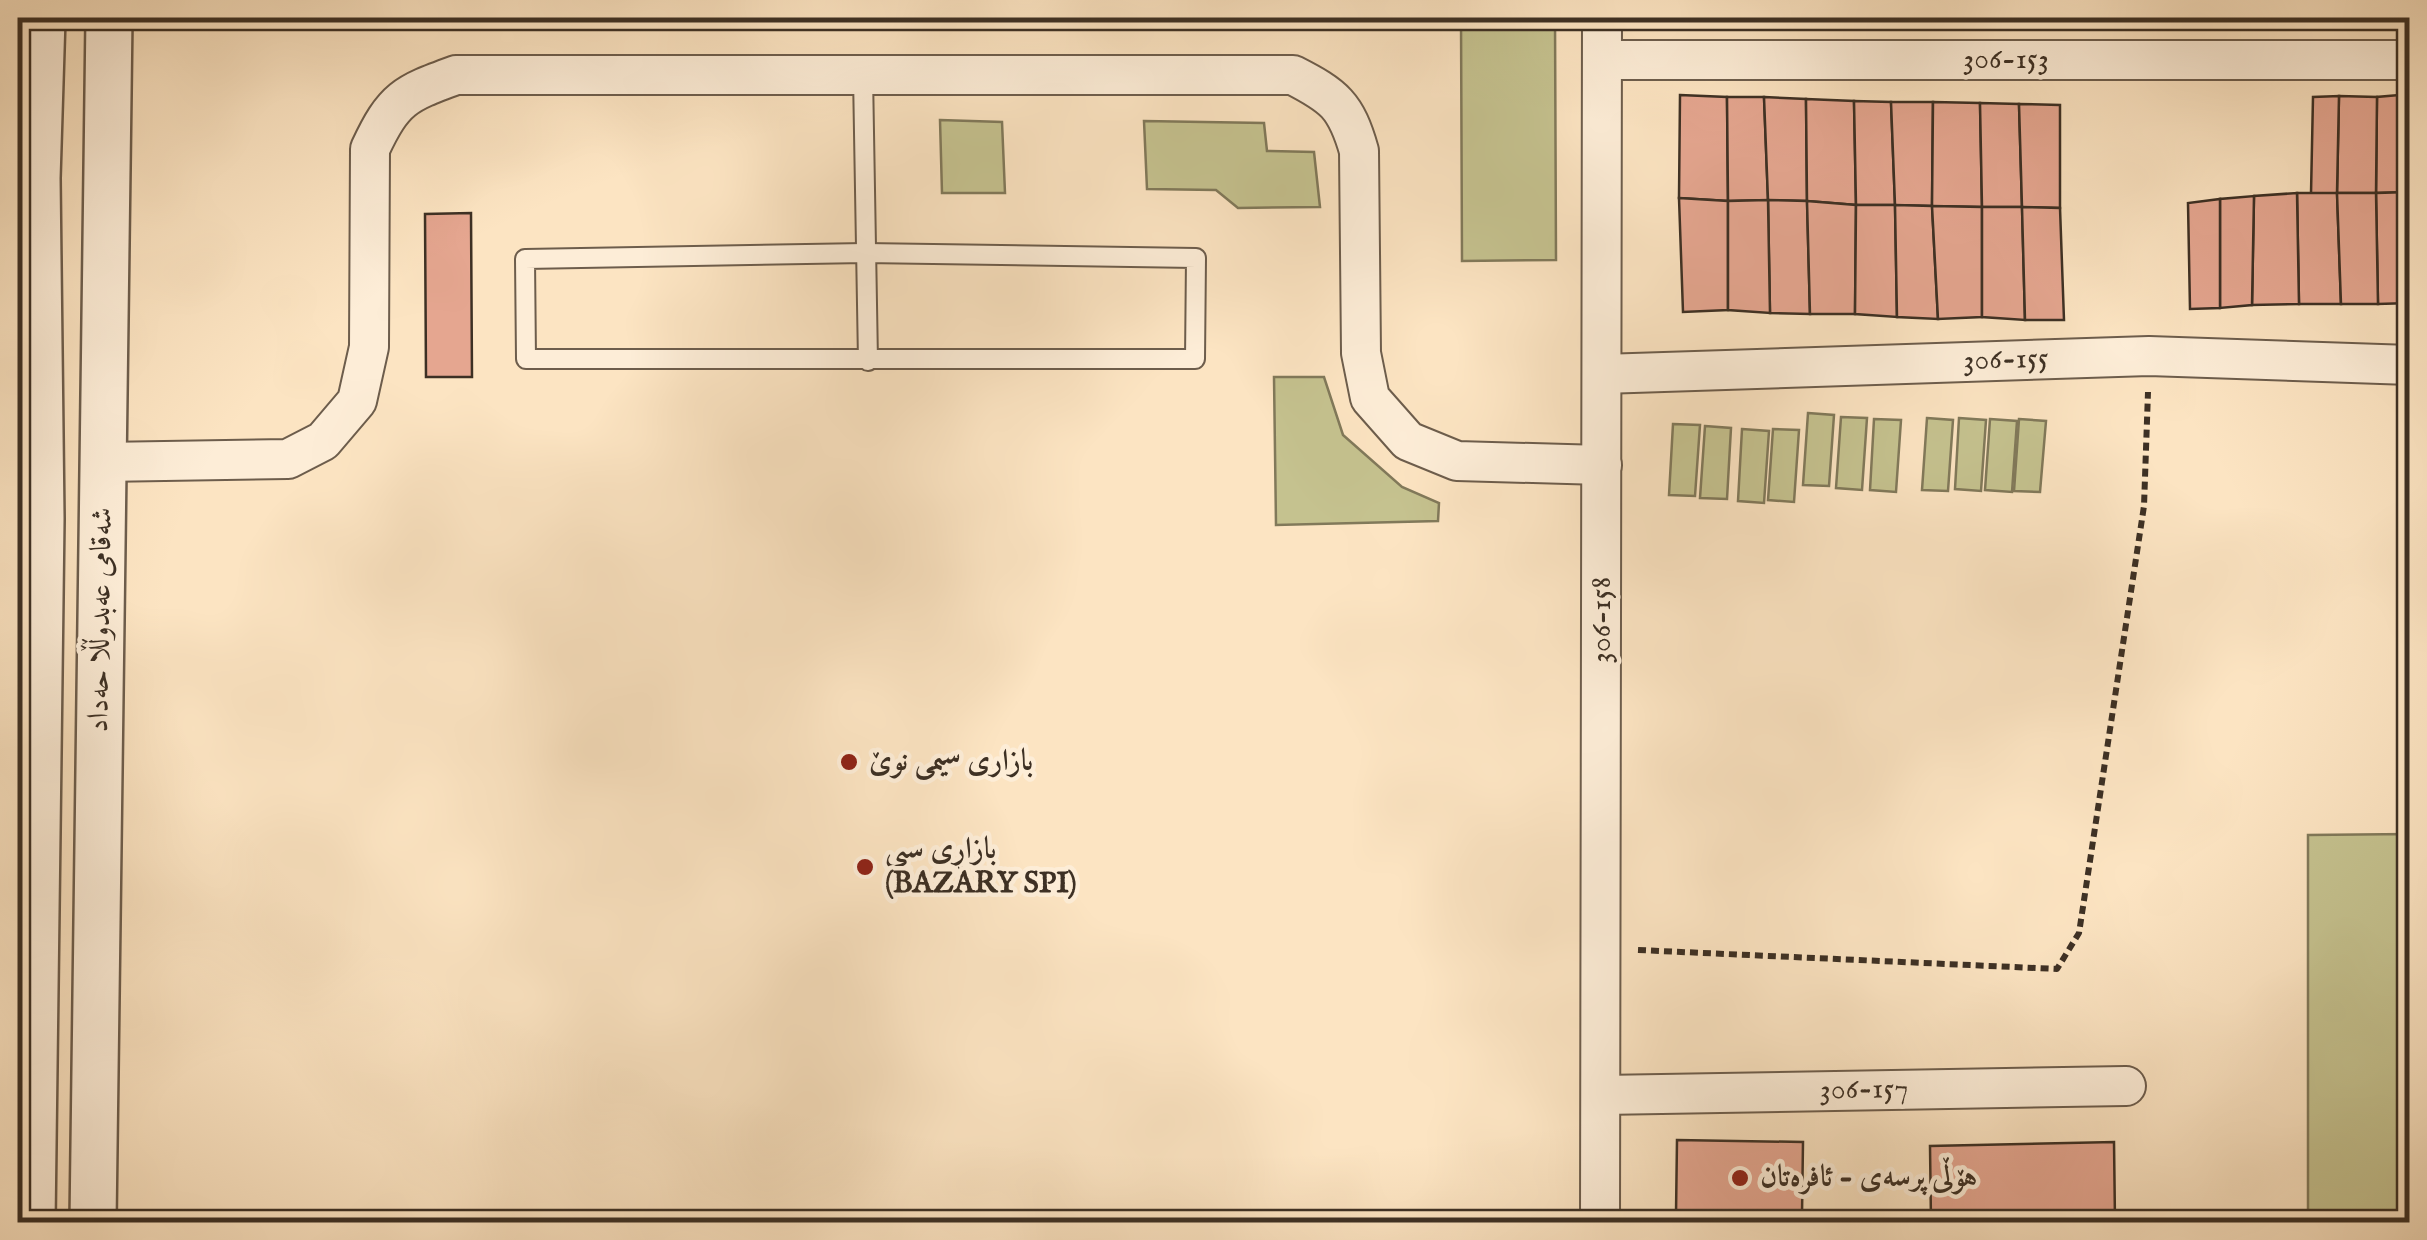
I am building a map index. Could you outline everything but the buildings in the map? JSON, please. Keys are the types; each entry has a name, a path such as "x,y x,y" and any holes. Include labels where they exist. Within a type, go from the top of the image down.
{"street":[{"name":"شەقامی عەبدوڵڵا حەداد","path":"32,1222 27,178 42,18"},
{"name":"شەقامی عەبدوڵڵا حەداد","path":"92,1222 109,18"},
{"name":"306-158","path":"1600,1222 1602,18"},
{"name":"306-153","path":"1602,60 2410,60"},
{"path":"103,462 288,459 324,441 357,401 368,347 370,149 384,120 408,92 456,75 1293,75 1334,96 1351,123 1359,150 1361,352 1370,398 1408,441 1456,461 1602,465"},
{"name":"306-155","path":"1602,374 2149,356 2410,365"},
{"name":"306-157","path":"1602,1094 2126,1086"}],"lane":[{"path":"863,75 868,361"},
{"path":"865,253 1196,258 1196,359 868,361 526,359 525,259 865,253"}],"path":[{"path":"1602,949 2057,969 2079,933 2144,506 2149,356"}],"shaded area":[{"path":"1461,18 1555,18 1556,260 1462,261"},
{"path":"940,120 1002,122 1005,193 942,193"},
{"path":"1144,121 1264,123 1267,151 1314,152 1320,207 1238,208 1216,190 1147,189"},
{"path":"1274,377 1324,377 1343,435 1402,487 1439,503 1438,521 1276,525"},
{"path":"1808,413 1834,415 1829,486 1803,485"},
{"path":"1841,417 1867,418 1862,490 1836,488"},
{"path":"1927,418 1953,420 1948,491 1922,490"},
{"path":"1959,418 1986,420 1981,491 1955,489"},
{"path":"1874,419 1901,420 1896,492 1870,490"},
{"path":"1990,419 2017,421 2012,492 1985,490"},
{"path":"2019,419 2046,421 2040,492 2014,491"},
{"path":"1673,424 1700,425 1695,496 1669,495"},
{"path":"1705,426 1731,428 1727,499 1700,498"},
{"path":"1742,429 1769,431 1764,503 1738,501"},
{"path":"1773,429 1799,430 1794,502 1768,500"},
{"path":"2409,834 2409,1222 2308,1222 2308,835"}],"place":[{"name":"بازاری سیمی نوێ","path":"849,762"},
{"name":"بازاڕی سپی (BAZARY SPI)","path":"865,867"},
{"name":"هۆڵی پرسەی - ئافرەتان","path":"1740,1178"}]}
